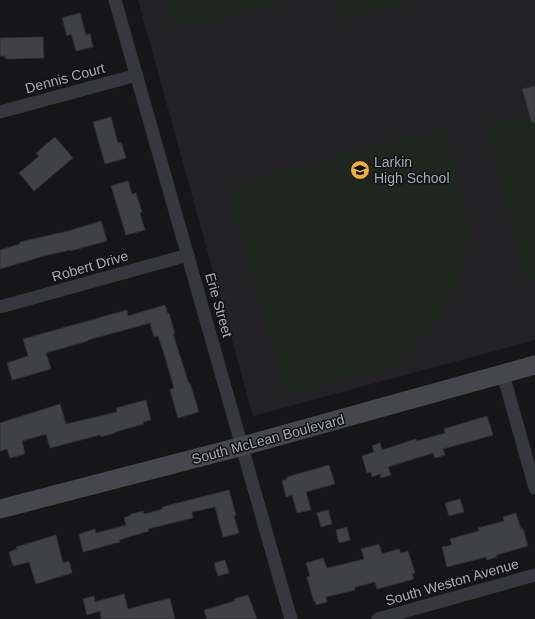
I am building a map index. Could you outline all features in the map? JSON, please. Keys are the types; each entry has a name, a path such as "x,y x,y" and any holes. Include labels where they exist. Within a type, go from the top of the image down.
{"main road":[{"name":"South McLean Boulevard","path":"0,509 243,446 535,365"}],"street":[{"name":"Erie Street","path":"116,0 291,619"},
{"name":"Dennis Court","path":"0,112 137,74"},
{"name":"Robert Drive","path":"0,307 188,255"},
{"path":"503,374 535,488"},
{"name":"South Weston Avenue","path":"378,619 535,575"}],"shaded area":[{"name":"Larkin High School","path":"138,0 535,0 535,340 253,416"},
{"path":"164,0 285,0 201,25 184,27 170,16"},
{"path":"333,0 414,0 339,20"},
{"path":"535,113 535,279 525,282 487,127"},
{"path":"444,129 466,209 468,239 460,278 444,312 393,367 288,395 229,194 237,184"}],"building":[{"path":"80,13 86,35 90,34 93,47 76,51 71,34 67,36 62,18"},
{"path":"43,37 44,58 6,59 5,56 0,56 0,38"},
{"path":"535,86 535,122 532,123 522,89"},
{"path":"111,117 118,143 121,142 126,158 105,164 93,122"},
{"path":"55,137 73,158 34,191 19,173 39,156 36,153"},
{"path":"128,181 132,194 136,193 142,212 140,213 145,230 126,235 111,186"},
{"path":"101,221 107,241 44,256 0,269 0,250 20,244 20,242 68,231"},
{"path":"165,305 168,314 169,313 175,334 173,334 199,412 178,418 170,390 174,388 165,357 158,336 154,337 150,323 46,353 51,369 12,380 7,363 28,356 23,339 127,310 128,316"},
{"path":"146,400 151,420 143,422 144,424 101,437 100,435 50,448 46,434 22,441 25,454 10,458 7,449 0,451 0,423 60,404 66,424 117,412 116,408"},
{"path":"487,416 493,435 443,449 445,455 435,458 433,453 388,467 391,475 381,478 380,474 372,477 371,472 367,473 362,456 374,452 372,446 380,443 382,450 416,439 417,441 445,433 444,429"},
{"path":"329,465 335,484 306,492 311,510 297,513 292,495 286,497 282,481 287,479 287,477"},
{"path":"229,490 239,533 223,537 215,507 192,512 193,518 148,529 149,531 119,540 120,542 83,552 79,534 95,529 96,533 126,525 124,518 131,514 143,511 144,514 163,509 162,507"},
{"path":"460,499 464,512 449,516 445,503"},
{"path":"328,510 332,524 321,527 317,513"},
{"path":"516,513 521,529 523,528 528,546 496,555 497,557 487,560 486,557 447,567 442,547 452,545 450,539 479,531 478,528 504,521 503,517"},
{"path":"347,527 350,540 339,543 336,530"},
{"path":"56,535 63,563 69,561 72,573 36,584 29,562 13,566 9,552 17,549 16,547"},
{"path":"379,544 382,554 399,549 401,553 408,551 415,573 412,574 414,579 377,589 375,582 355,587 355,590 326,597 327,602 316,605 307,577 310,576 306,563 323,558 327,568 364,559 361,549"},
{"path":"225,560 229,573 218,576 214,563"},
{"path":"124,594 128,609 170,598 175,619 101,619 100,611 87,615 83,599 94,596 95,602"},
{"path":"248,595 257,619 207,619 204,610 235,601 234,599"}],"place":[{"name":"Larkin High School","path":"360,170"}]}
